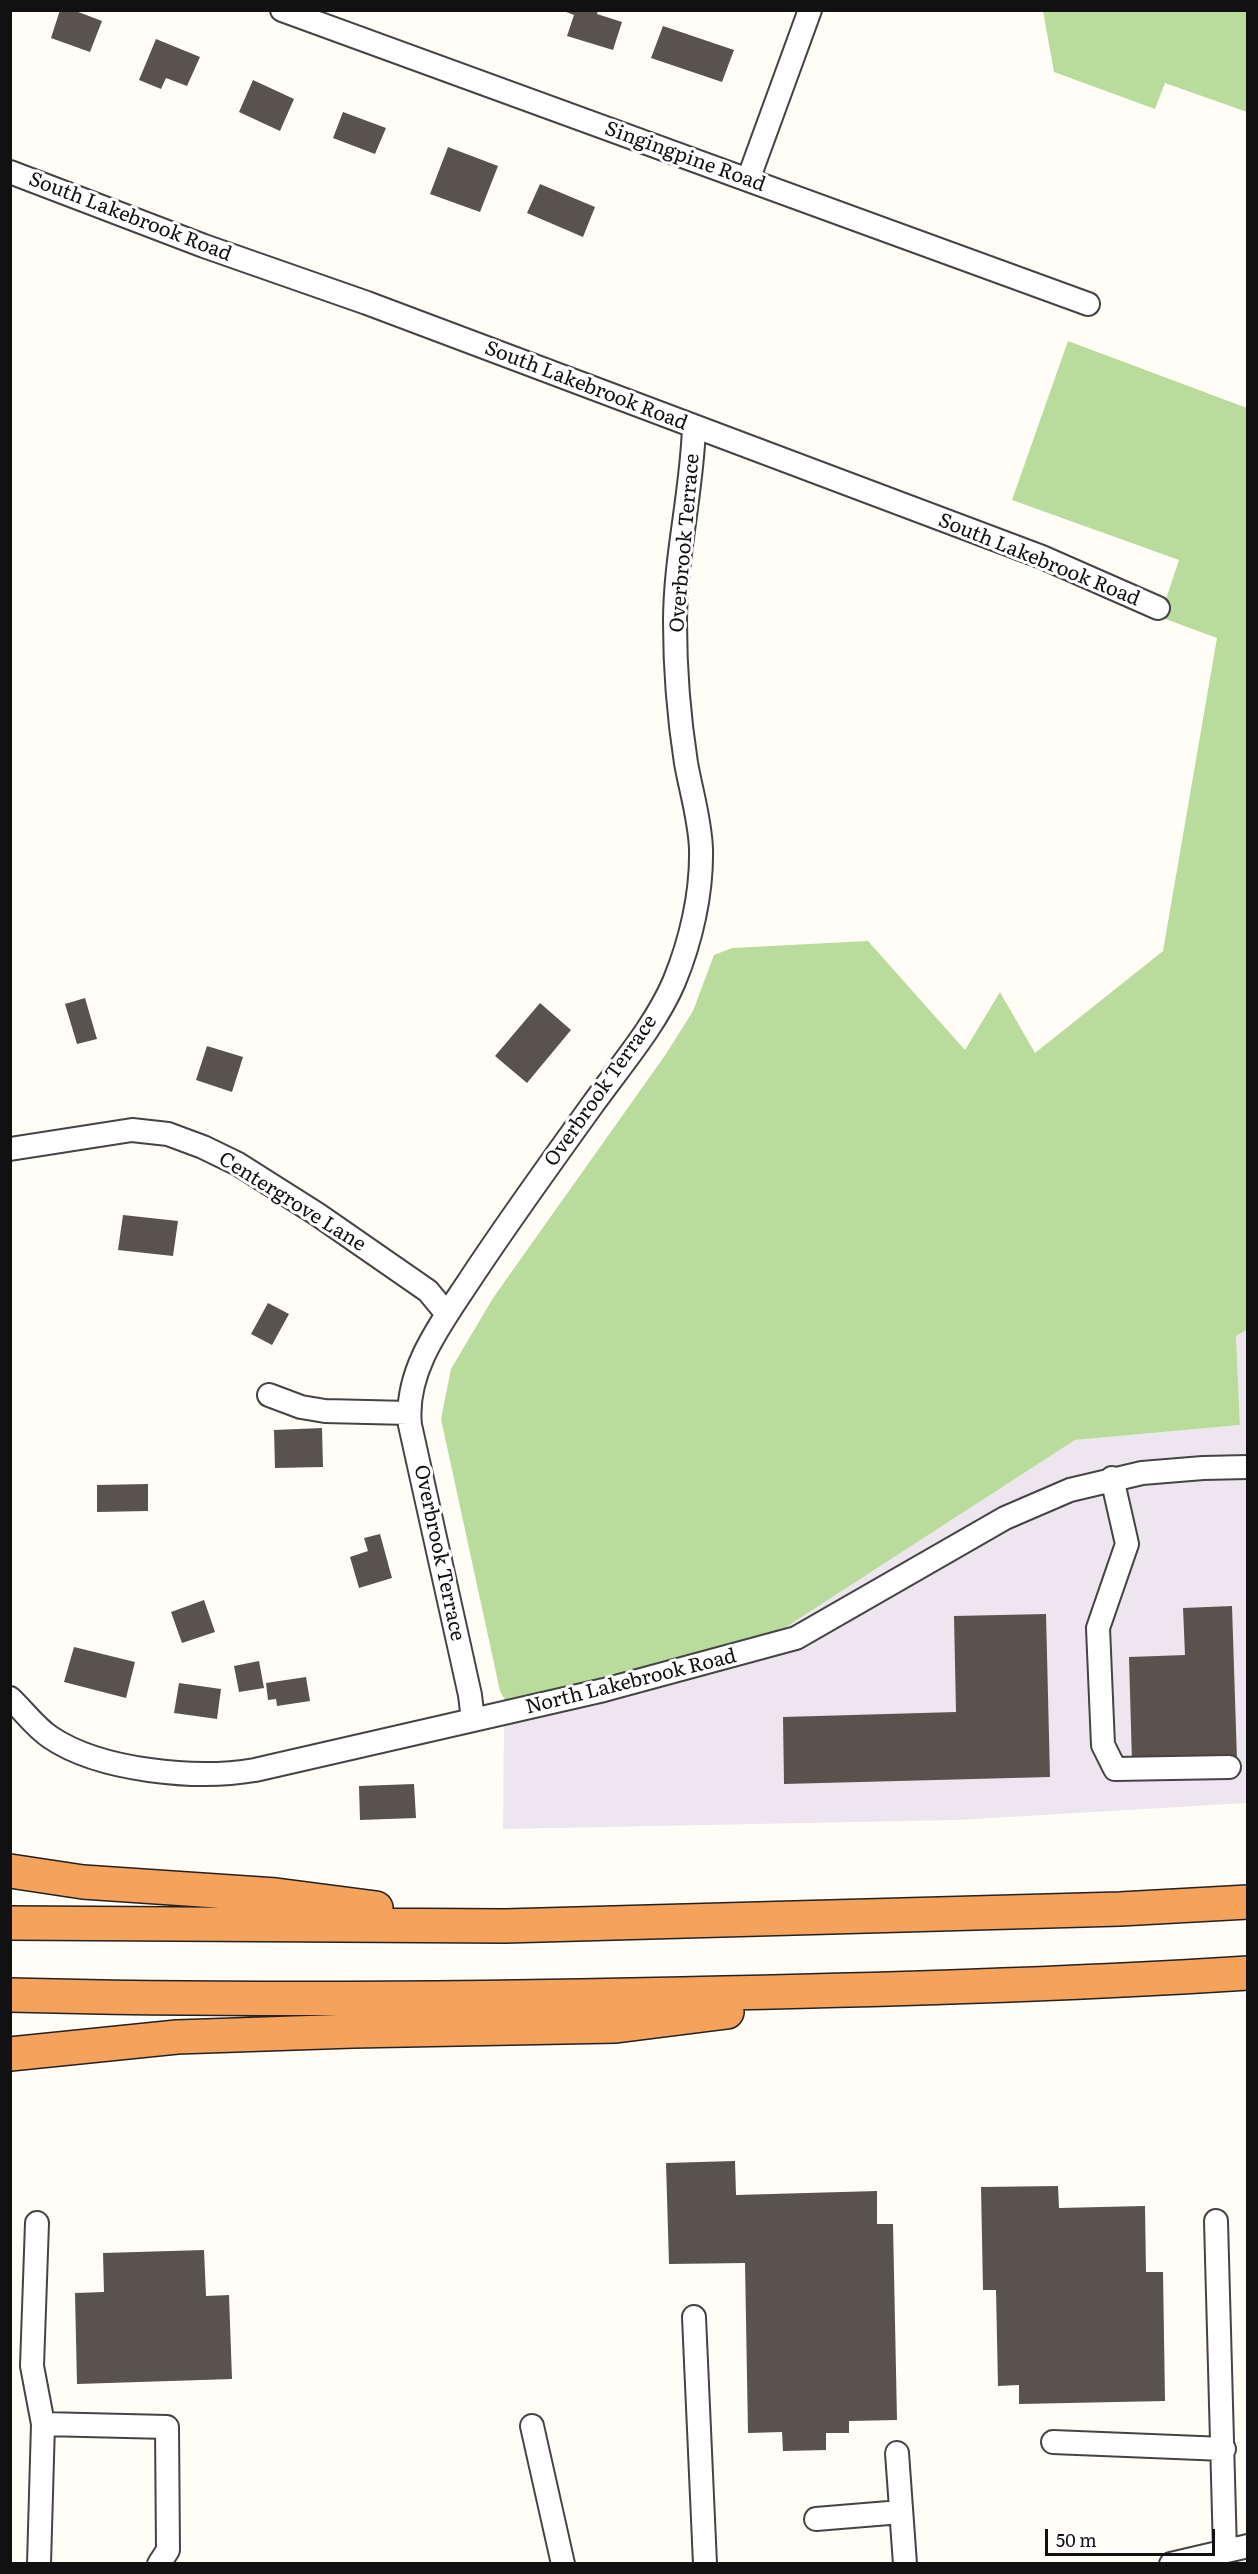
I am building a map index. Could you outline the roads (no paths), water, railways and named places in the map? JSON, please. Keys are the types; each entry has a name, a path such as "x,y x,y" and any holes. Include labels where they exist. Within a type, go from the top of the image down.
{"highway":[{"path":"10,1871 83,1882 276,1895 505,1926"},
{"path":"10,1923 505,1926 1097,1910 1248,1902"},
{"path":"10,1995 185,2000 546,1997 910,1990 1248,1973"},
{"path":"10,2054 177,2037 616,2026 910,1990"}],"street":[{"name":"Singingpine Road","path":"282,10 1088,304"},
{"path":"748,180 810,10"},
{"name":"South Lakebrook Road","path":"10,172 204,246 367,303 1042,557 1158,608"},
{"name":"Overbrook Terrace","path":"473,1720 470,1695 409,1413 411,1388 418,1369 447,1314 667,998 686,948 701,870 701,846 686,761 675,622 678,573 693,469 694,427"},
{"name":"Centergrove Lane","path":"10,1149 132,1130 168,1134 203,1147 238,1164 326,1221 428,1291 447,1314"},
{"path":"269,1395 301,1407 325,1411 409,1413"},
{"name":"North Lakebrook Road","path":"10,1698 48,1736 82,1755 130,1766 212,1776 255,1770 604,1690 796,1638 1005,1518 1070,1490 1112,1478 1142,1473 1243,1467"},
{"path":"1112,1478 1127,1545 1098,1628 1103,1745 1115,1769 1229,1767"},
{"path":"1213,2557 1224,2449 1216,2221"},
{"path":"37,2223 32,2366 43,2424 39,2564"},
{"path":"694,2317 705,2564"},
{"path":"43,2424 167,2427 168,2550 159,2564"},
{"path":"532,2426 563,2564"},
{"path":"1053,2442 1224,2449"},
{"path":"897,2453 905,2564"},
{"path":"816,2519 901,2512"},
{"path":"1171,2564 1213,2557 1248,2546"}]}
